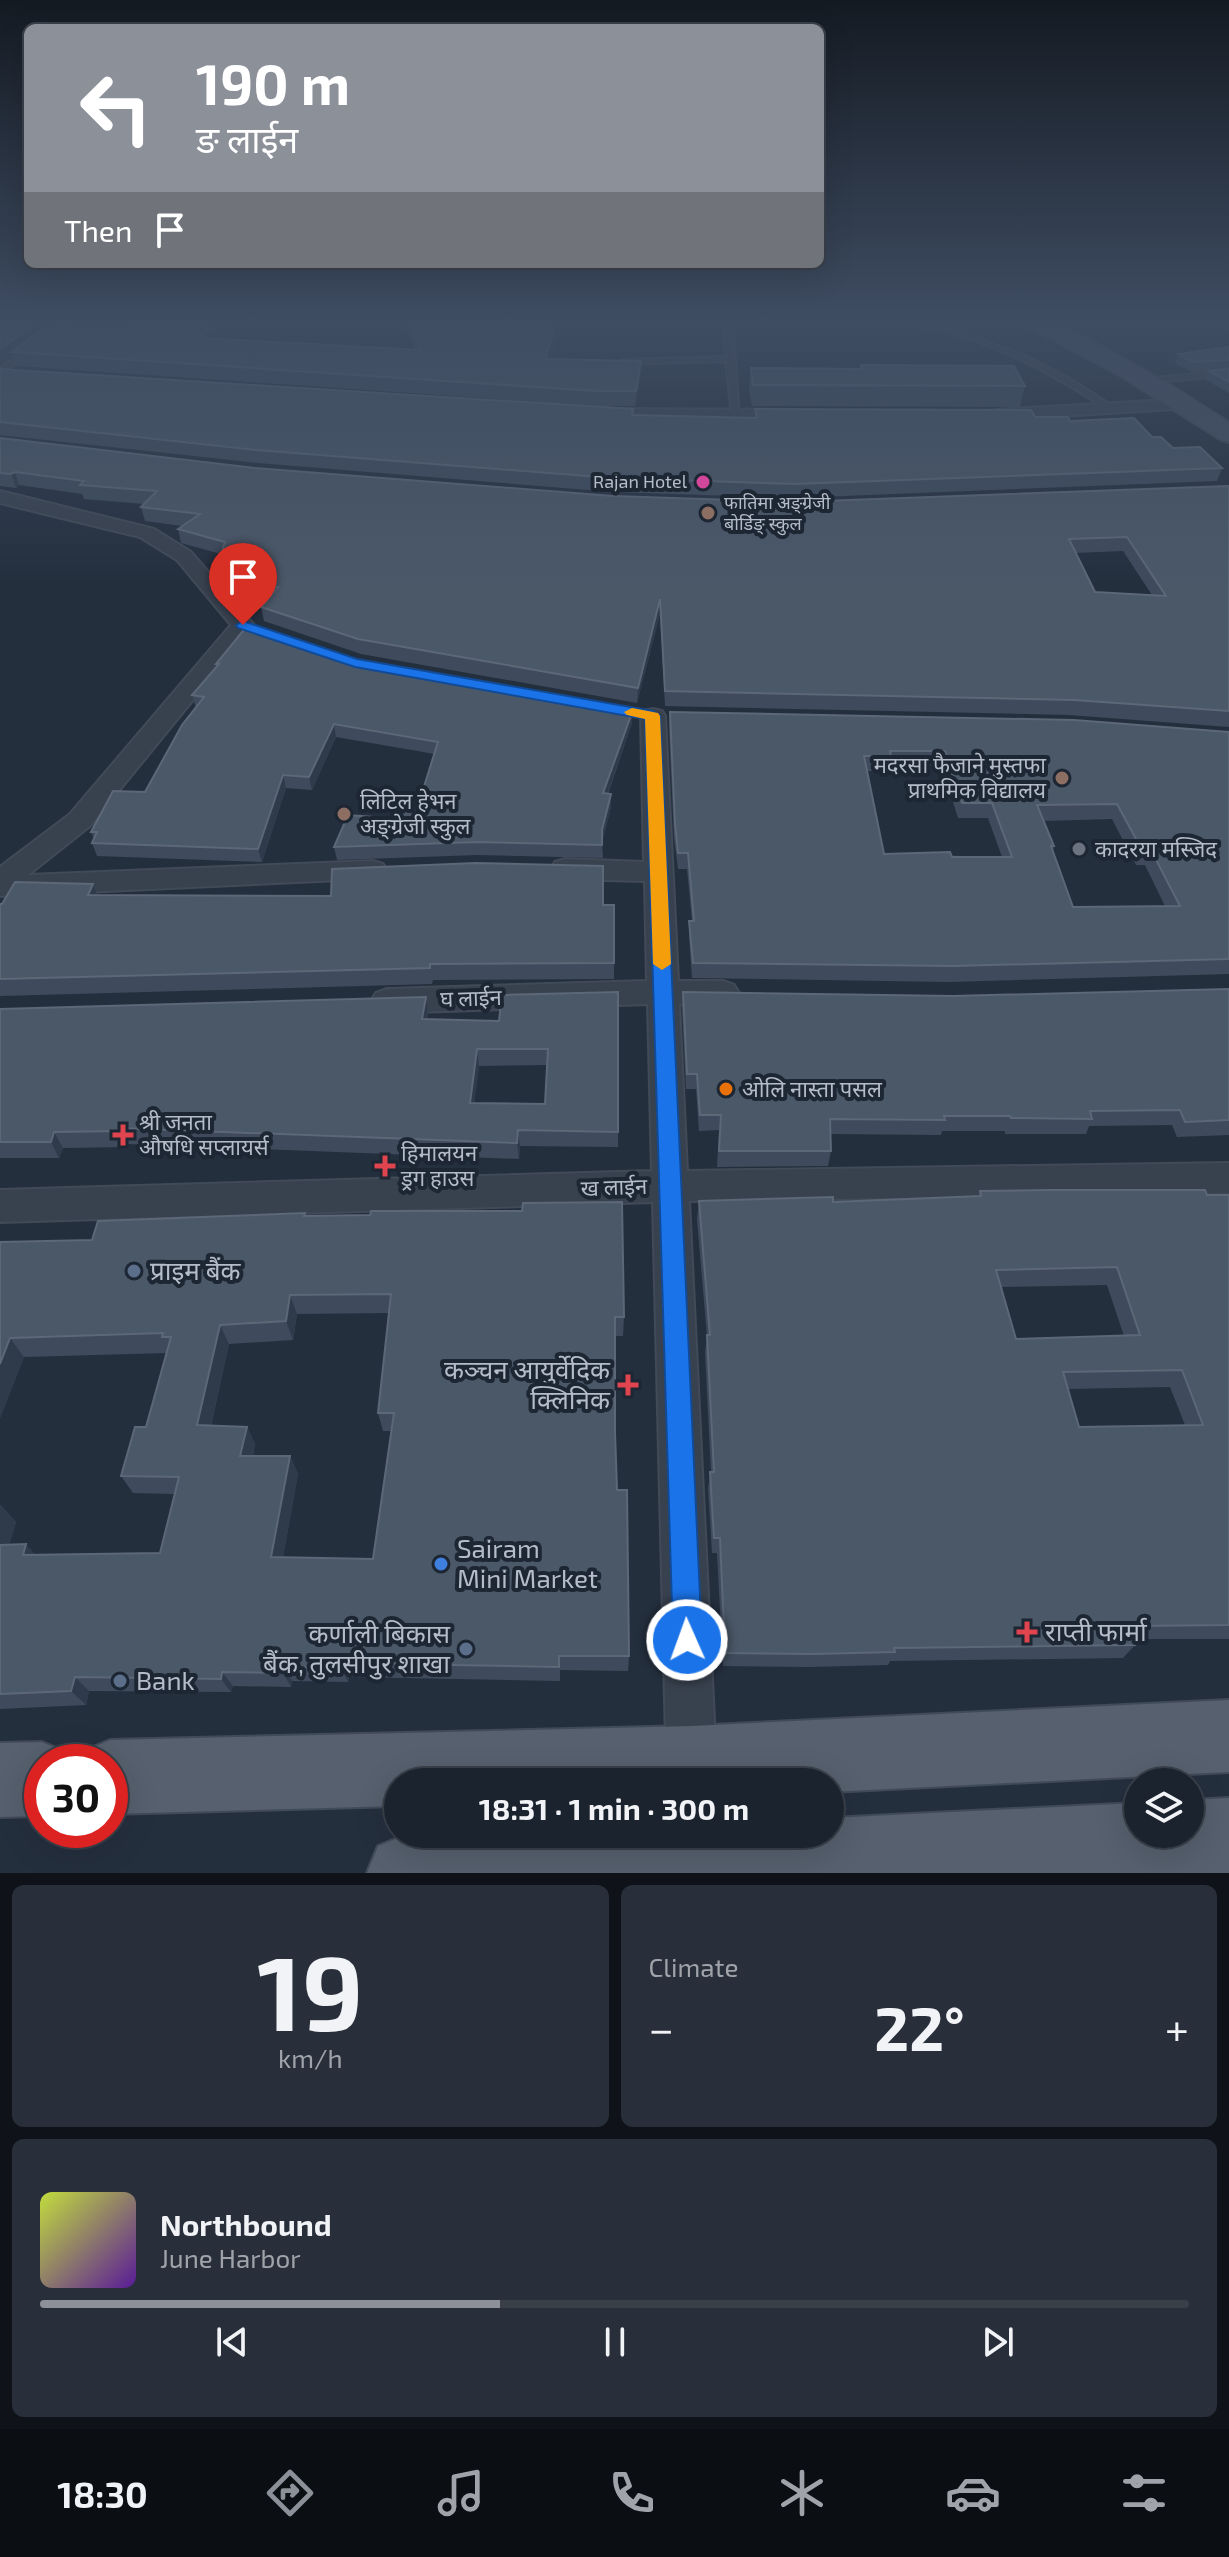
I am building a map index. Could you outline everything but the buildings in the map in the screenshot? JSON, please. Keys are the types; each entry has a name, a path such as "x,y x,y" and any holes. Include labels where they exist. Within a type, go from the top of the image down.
{"main road":[{"path":"1190,407 1229,434"},
{"path":"752,1768 1229,1736"},
{"path":"128,1777 384,1775"},
{"path":"0,1780 24,1779"},
{"path":"405,1873 695,1857 1229,1836"}],"street":[{"path":"982,415 1136,407"},
{"path":"580,413 812,415"},
{"path":"0,497 147,533 184,556 243,625 271,636"},
{"path":"0,884 80,820 243,625"},
{"path":"653,714 692,1768"},
{"path":"538,869 659,872"},
{"path":"0,884 400,870"},
{"name":"घ लाईन","path":"363,1001 663,992 758,994"},
{"name":"ख लाईन","path":"0,1206 670,1186 1229,1178"}],"lane":[{"path":"735,407 736,415"}],"slow traffic":[{"path":"632,712 653,716 662,964"}],"place":[{"name":"Rajan Hotel","path":"703,482"},
{"name":"फातिमा अङ्‍ग्रेजी बोर्डिङ् स्कुल","path":"708,513"},
{"name":"मदरसा फैजाने मुस्तफा प्राथमिक विद्यालय","path":"1062,778"},
{"name":"लिटिल हेभन अङ्‍ग्रेजी स्कुल","path":"344,814"},
{"name":"कादरया मस्जिद","path":"1079,849"},
{"name":"ओलि नास्ता पसल","path":"726,1089"},
{"name":"श्री जनता औषधि सप्लायर्स","path":"123,1135"},
{"name":"हिमालयन ड्रग हाउस","path":"385,1166"},
{"name":"प्राइम बैंक","path":"134,1271"},
{"name":"कञ्चन आयुर्वेदिक क्लिनिक","path":"628,1385"},
{"name":"Sairam Mini Market","path":"441,1564"},
{"name":"राप्ती फार्मा","path":"1027,1632"},
{"name":"कर्णाली बिकास बैंक, तुलसीपुर शाखा","path":"466,1649"},
{"name":"Bank","path":"120,1681"}],"route":[{"path":"243,625 285,642 355,663 653,716 687,1640"}]}
